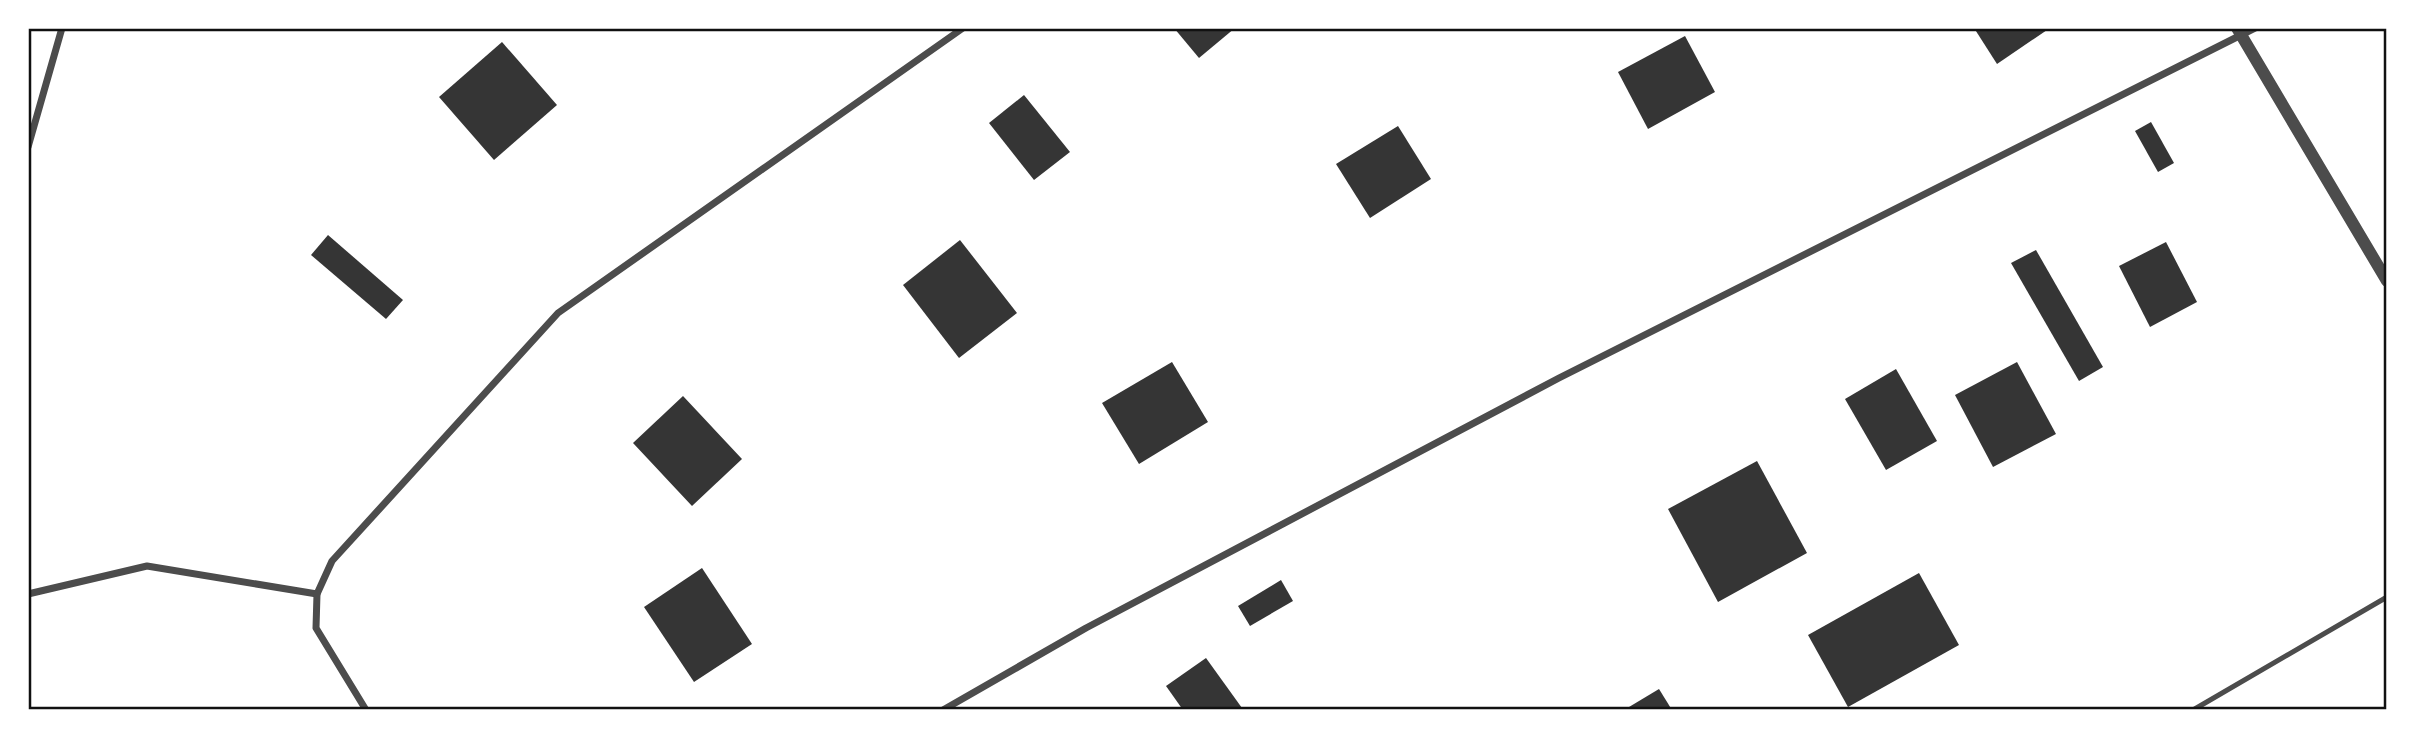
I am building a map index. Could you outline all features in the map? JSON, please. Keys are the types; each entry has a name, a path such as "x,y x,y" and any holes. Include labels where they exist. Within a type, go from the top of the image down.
{"street":[{"path":"28,147 62,28"},
{"path":"366,710 316,628 317,594 332,561 558,313 963,28"},
{"path":"943,710 1086,628 1559,378 2239,32 2255,28"},
{"path":"2239,32 2387,281"},
{"path":"28,594 147,566 317,594"}],"lane":[{"path":"2193,710 2387,597"}],"building":[{"path":"1174,28 1235,28 1199,58"},
{"path":"1974,28 2050,28 1997,64"},
{"path":"1685,36 1715,92 1648,129 1618,72"},
{"path":"502,42 557,105 494,160 439,97"},
{"path":"1024,95 1070,152 1034,180 989,123"},
{"path":"2151,122 2174,163 2158,172 2135,131"},
{"path":"1398,126 1431,179 1370,218 1336,164"},
{"path":"328,235 403,300 386,319 311,255"},
{"path":"960,240 1017,313 959,358 903,285"},
{"path":"2166,242 2197,302 2150,327 2119,266"},
{"path":"2036,250 2103,367 2079,381 2011,263"},
{"path":"1172,362 1208,422 1139,464 1102,403"},
{"path":"2017,362 2056,434 1993,467 1955,395"},
{"path":"1896,369 1937,441 1886,470 1845,399"},
{"path":"683,396 742,459 692,506 633,443"},
{"path":"1757,461 1807,553 1718,602 1668,509"},
{"path":"702,568 752,644 694,682 644,607"},
{"path":"1919,573 1959,645 1848,707 1808,635"},
{"path":"1281,580 1293,601 1250,626 1238,606"},
{"path":"1206,658 1242,708 1183,710 1166,686"},
{"path":"1659,689 1672,710 1624,710"}]}
